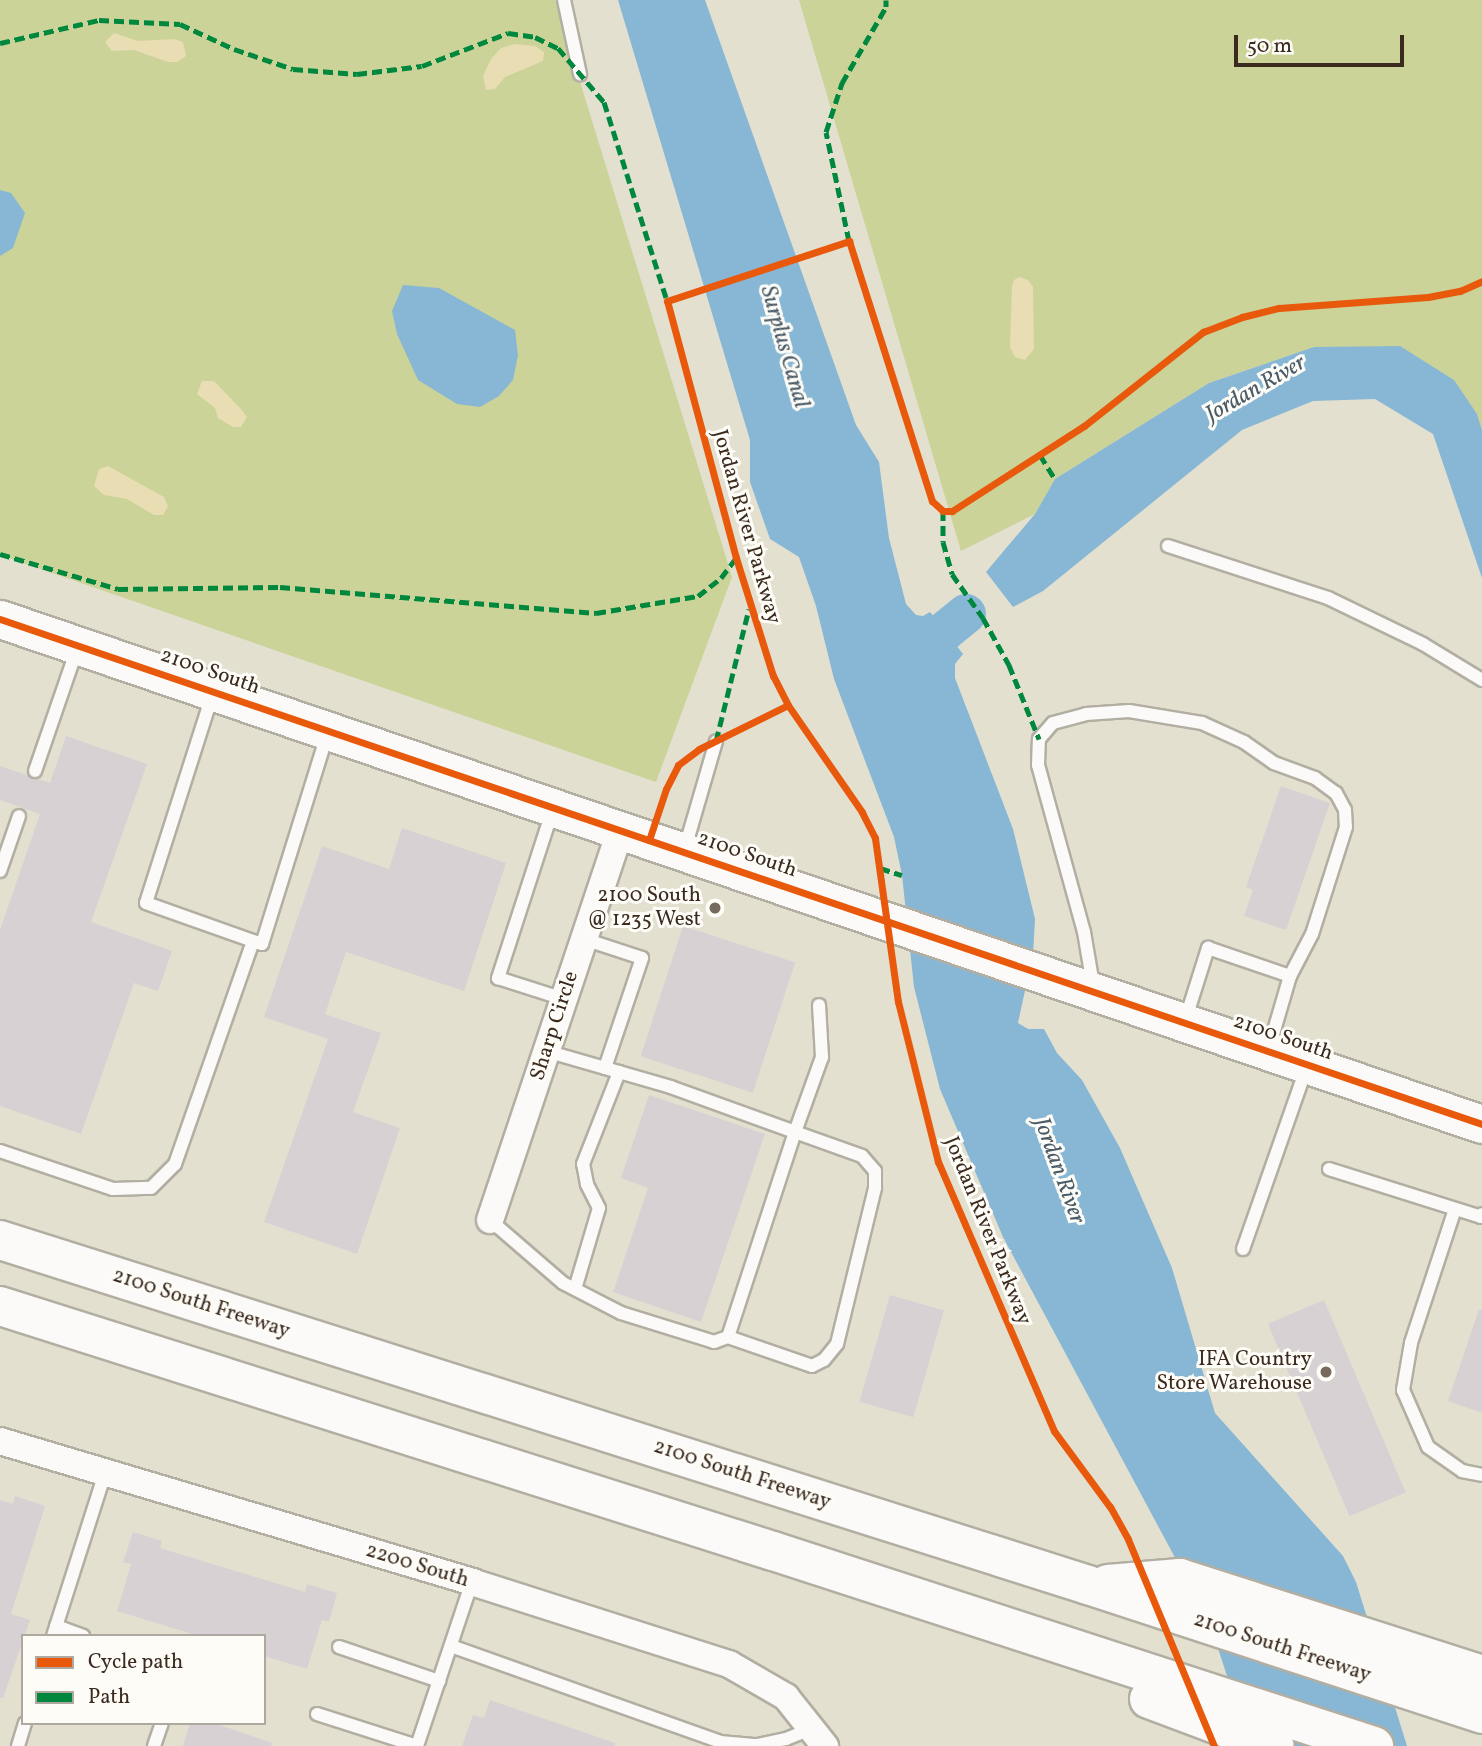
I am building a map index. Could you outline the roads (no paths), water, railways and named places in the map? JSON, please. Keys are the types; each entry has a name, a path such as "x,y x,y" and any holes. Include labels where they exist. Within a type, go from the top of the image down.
{"highway":[{"name":"2100 South Freeway","path":"0,1240 1088,1585 1465,1708"},
{"path":"0,1306 773,1551 1374,1746"},
{"path":"773,1551 836,1598 1189,1713 1275,1746"},
{"path":"1088,1585 1180,1578 1482,1675"}],"street":[{"name":"2100 South","path":"0,619 1482,1124"},
{"name":"Sharp Circle","path":"490,1220 620,831"},
{"name":"2200 South","path":"0,1441 472,1582 729,1664 786,1697 819,1737"}],"lane":[{"path":"564,0 580,74"},
{"path":"1168,546 1328,598 1423,644 1482,680"},
{"path":"35,771 78,646"},
{"path":"214,692 146,902 262,944 328,731"},
{"path":"1094,992 1084,932 1038,765 1039,739 1053,723 1086,714 1129,711 1202,723 1244,742 1275,763 1315,778 1336,793 1345,810 1346,827 1312,934 1290,976 1268,1051"},
{"path":"683,852 716,741"},
{"path":"553,808 498,978 564,999"},
{"path":"0,871 19,816"},
{"path":"584,939 642,958 605,1068"},
{"path":"0,1151 113,1189 151,1188 175,1164 253,941"},
{"path":"1184,1022 1208,948 1290,976"},
{"path":"728,1337 822,1057 819,1005"},
{"path":"490,1220 562,1283 621,1313 715,1342 728,1337 812,1366 824,1360 837,1344 875,1188 875,1171 862,1156 619,1072 546,1051"},
{"path":"1243,1249 1308,1065"},
{"path":"575,1289 599,1208 587,1184 583,1164 619,1072"},
{"path":"1329,1169 1482,1216"},
{"path":"1455,1209 1411,1343 1403,1390 1428,1447 1462,1471 1482,1475"},
{"path":"55,1631 105,1473"},
{"path":"317,1714 417,1746 472,1582"},
{"path":"451,1646 720,1742 757,1745 786,1739 819,1737"},
{"path":"339,1647 439,1681"},
{"path":"18,1746 24,1725"},
{"path":"154,1746 161,1725"}],"water":[{"name":"Surplus Canal","path":"618,0 705,0 856,425 879,462 889,538 906,604 916,615 923,616 930,612 963,654 955,664 955,678 1013,829 1035,919 1033,954 1018,1023 1028,1029 1044,1029 1057,1053 1082,1080 1120,1148 1172,1268 1215,1413 1343,1556 1356,1582 1407,1746 1250,1746 1209,1621 1003,1237 940,1089 914,987 902,875 894,837 834,679 816,606 799,557 770,539 750,482 750,440"},
{"path":"0,190 11,193 25,213 13,248 0,256"},
{"path":"403,285 439,288 515,330 518,355 513,380 499,396 480,407 457,404 418,380 397,334 392,311"},
{"path":"1400,346 1454,380 1477,414 1482,430 1482,578 1433,434 1375,399 1313,401 1242,430 1043,591 1013,607 986,572 1035,514 1055,479 1209,383 1314,347"}],"waterway":[{"name":"Jordan River","path":"908,671 945,631 966,614"}],"place":[{"name":"2100 South @ 1235 West","path":"715,908"},
{"name":"IFA Country Store Warehouse","path":"1326,1372"}]}
